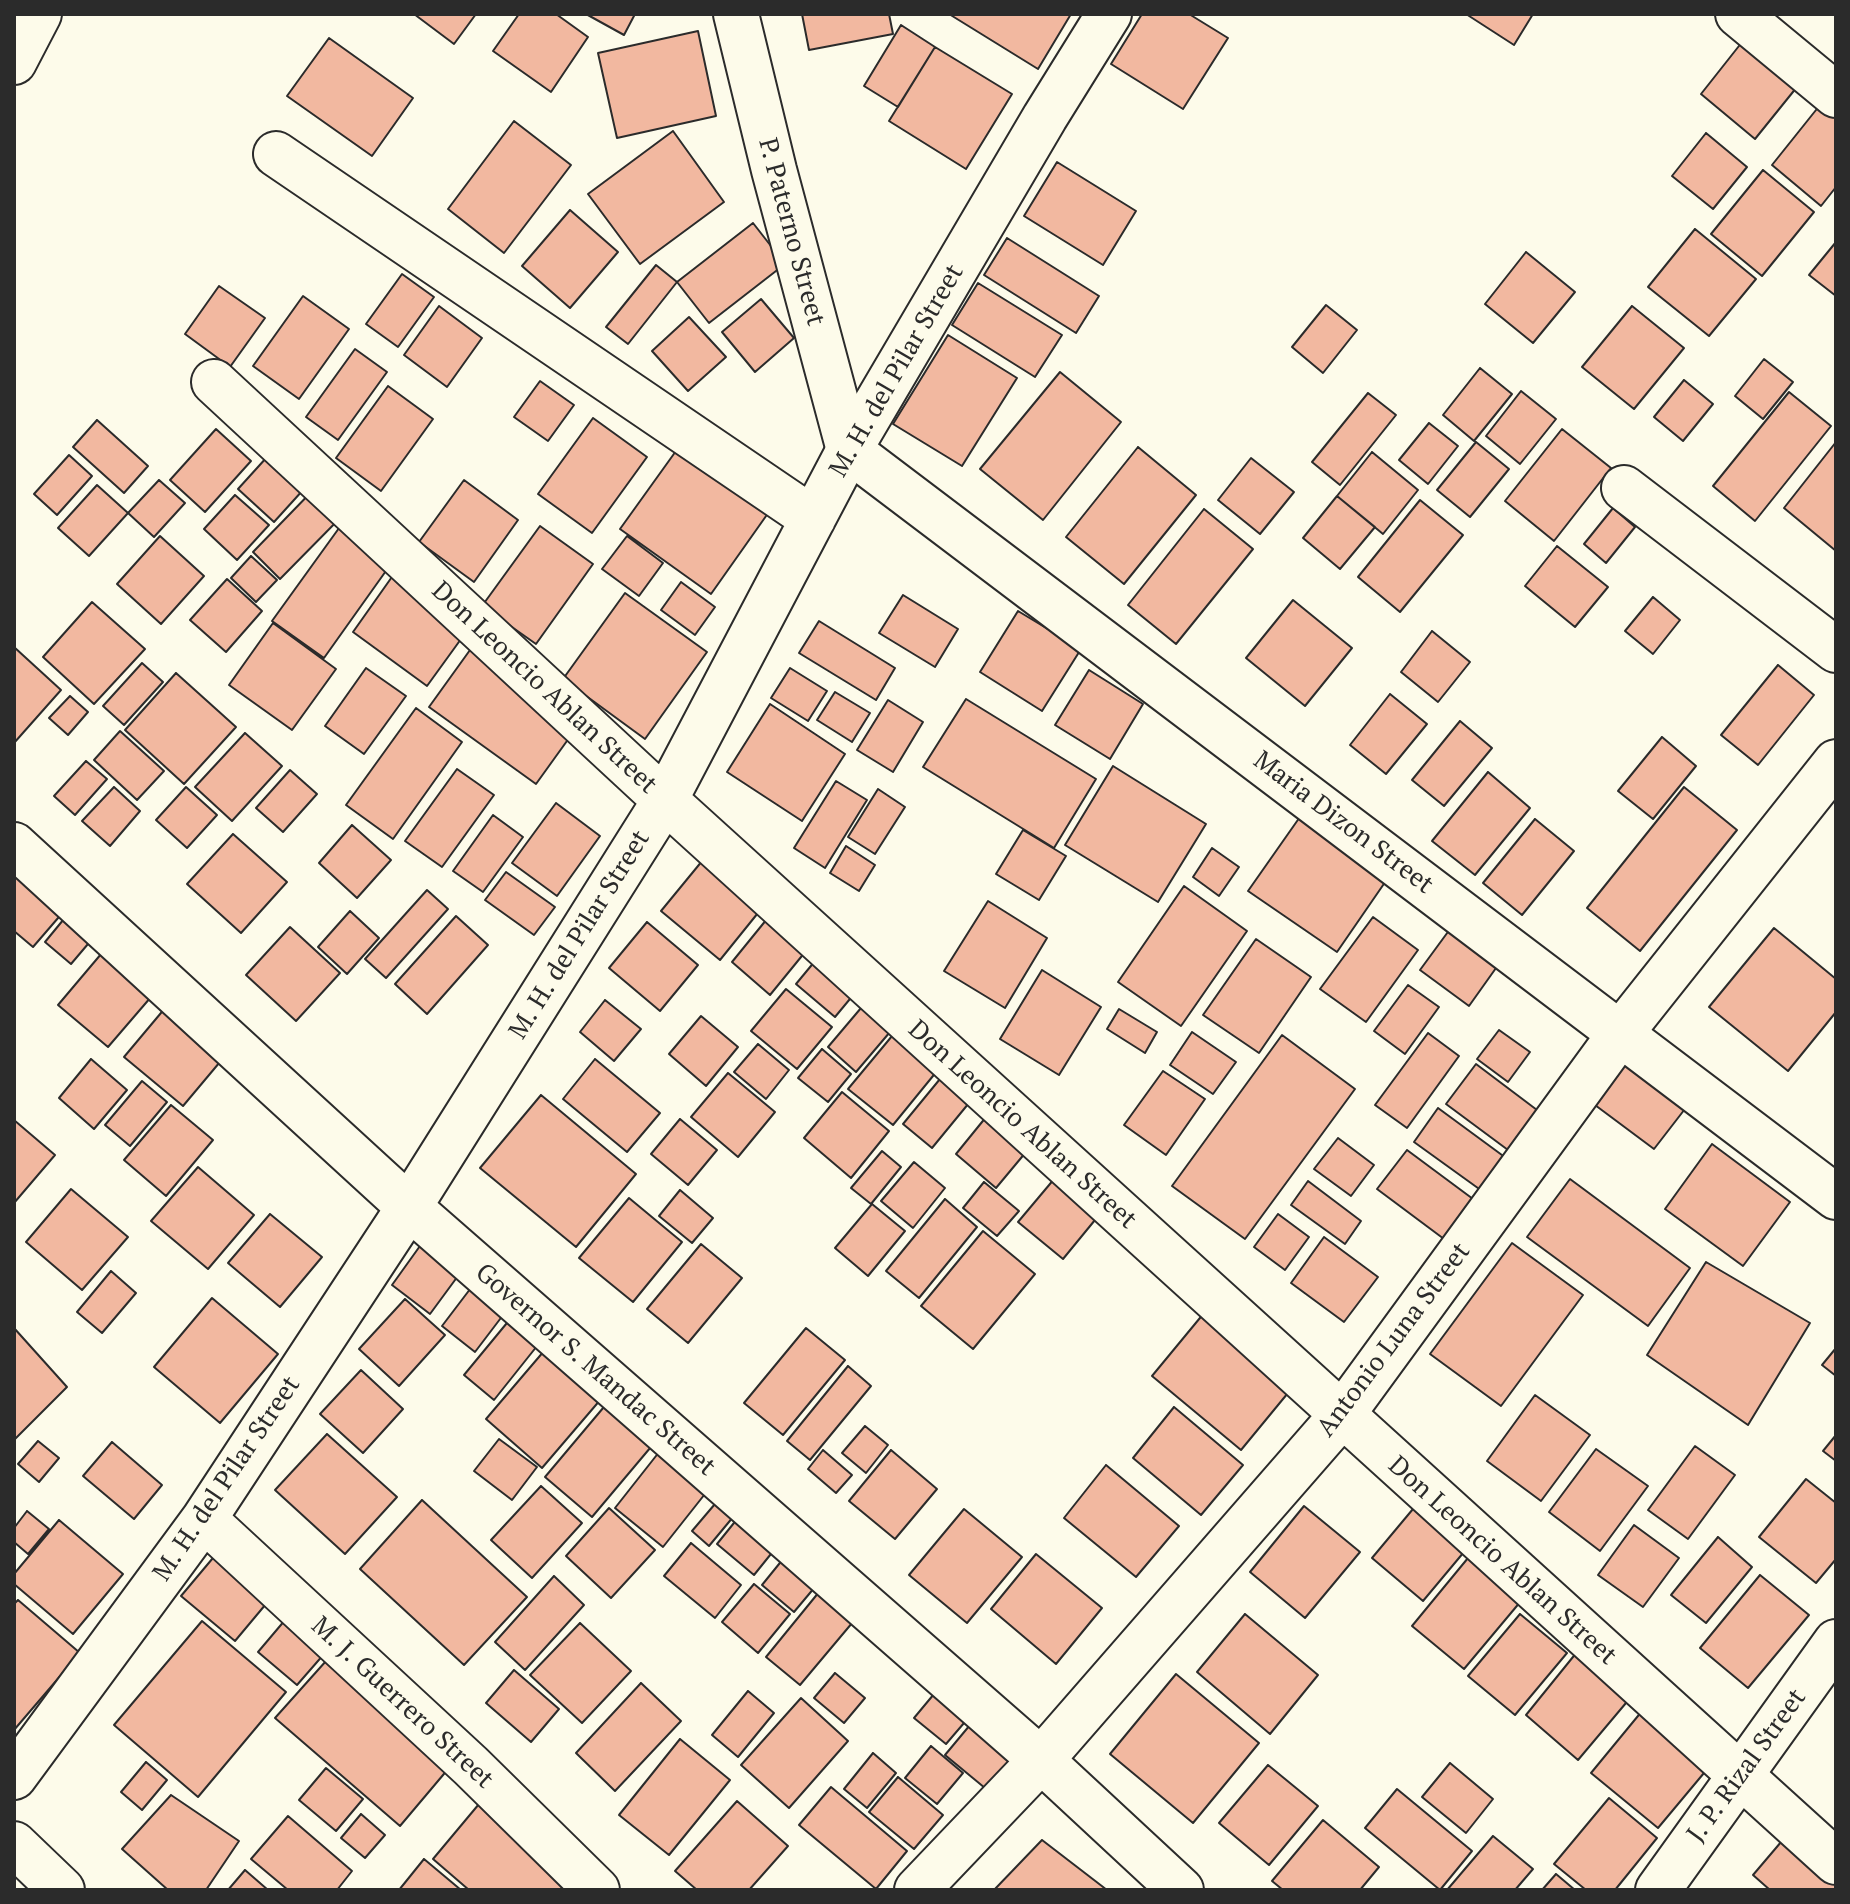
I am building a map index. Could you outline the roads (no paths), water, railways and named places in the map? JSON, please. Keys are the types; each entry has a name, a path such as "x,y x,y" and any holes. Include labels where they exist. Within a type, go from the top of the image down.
{"street":[{"path":"14,62 39,14"},
{"name":"P. Paterno Street","path":"736,14 849,450"},
{"name":"M. H. del Pilar Street","path":"14,1777 204,1519 409,1207 665,800 849,450 1109,14"},
{"path":"1738,14 1836,95"},
{"path":"276,154 813,519"},
{"name":"Don Leoncio Ablan Street","path":"214,382 665,800 1836,1862"},
{"name":"Maria Dizon Street","path":"849,450 1836,1197"},
{"path":"1624,488 1836,650"},
{"name":"Antonio Luna Street","path":"917,1890 1041,1760 1341,1416 1620,1034 1836,762"},
{"name":"Governor S. Mandac Street","path":"14,845 409,1207 1041,1760 1181,1890"},
{"name":"M. J. Guerrero Street","path":"204,1519 471,1766 597,1890"},
{"name":"J. P. Rizal Street","path":"1658,1890 1836,1642"},
{"path":"14,1844 62,1890"}]}
